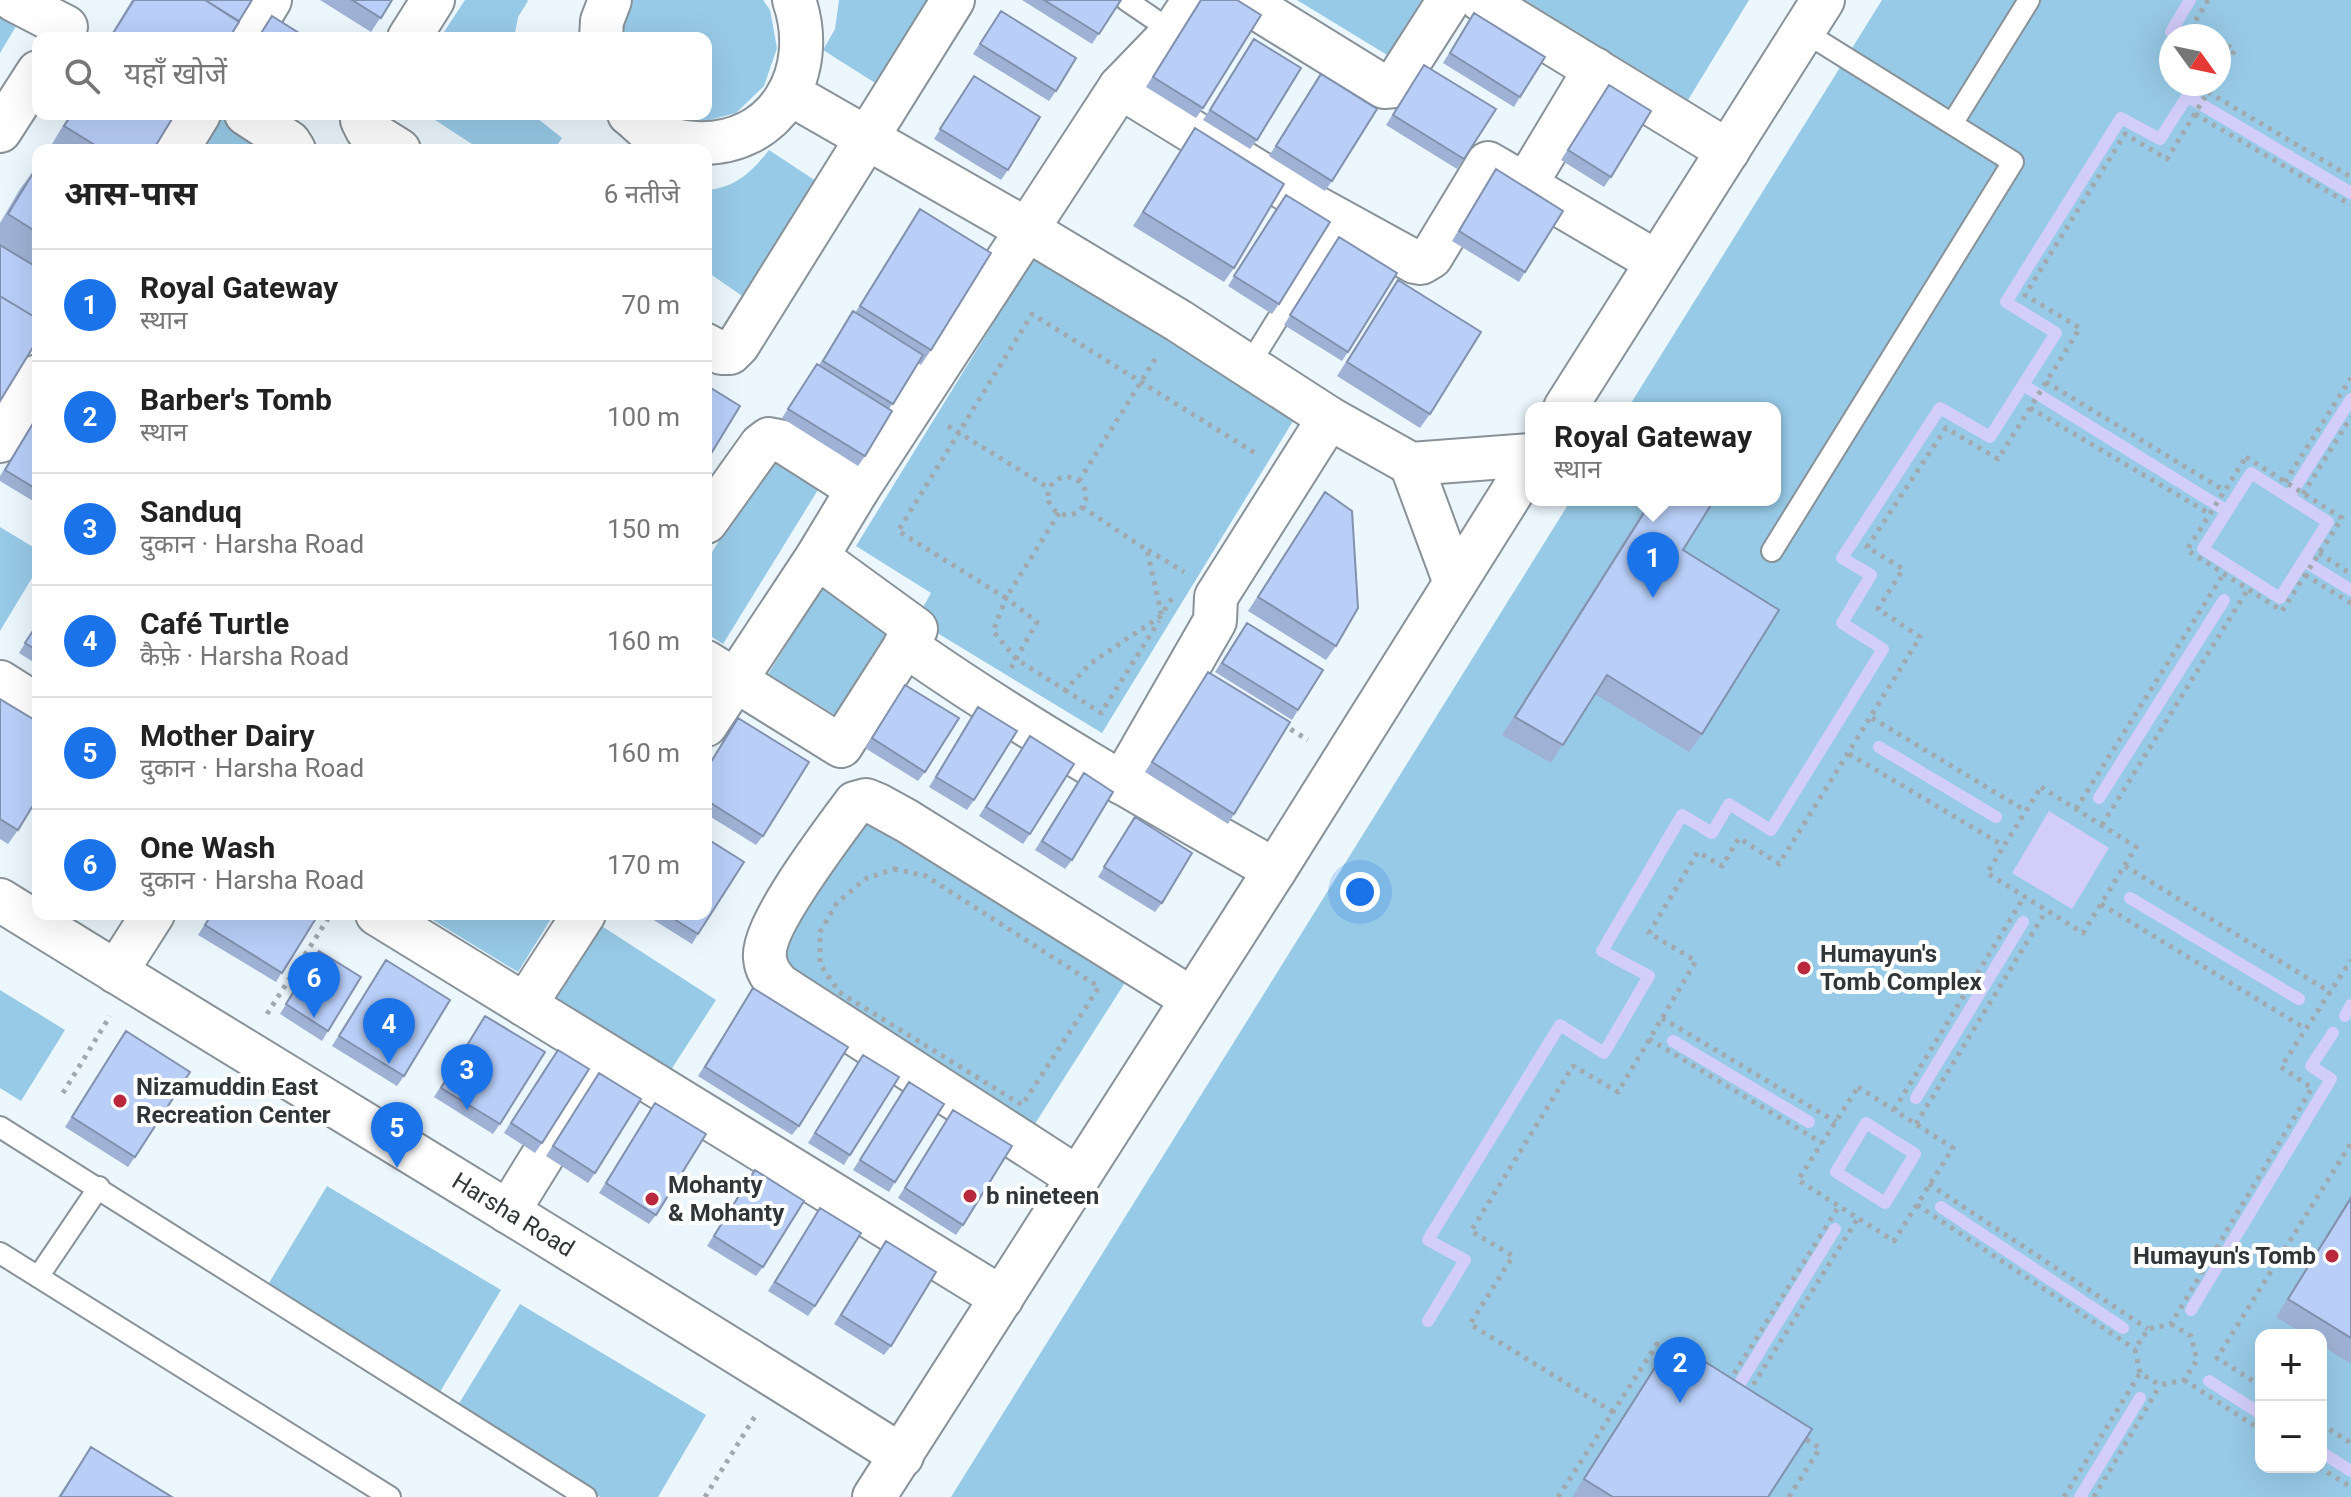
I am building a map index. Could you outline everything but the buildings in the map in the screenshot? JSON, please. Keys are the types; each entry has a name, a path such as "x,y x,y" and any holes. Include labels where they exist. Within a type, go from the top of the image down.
{"street":[{"path":"14,0 70,22"},
{"path":"251,32 270,0"},
{"path":"413,32 433,0"},
{"path":"601,32 610,0"},
{"path":"638,131 679,142 711,144 743,136 770,119 790,94 801,64 803,32 794,0"},
{"path":"712,348 730,353 738,345 953,0"},
{"path":"1243,0 1390,88 1449,0"},
{"path":"1481,0 1728,151"},
{"path":"712,703 721,670 817,557 1120,87 1184,16"},
{"path":"1569,402 1813,16"},
{"path":"1526,184 1595,69"},
{"path":"0,131 32,81"},
{"path":"1120,87 1339,220 1421,263 1431,257 1488,163 1657,262"},
{"path":"790,94 1026,229 1179,321 1329,418 1411,464 1525,455"},
{"path":"181,144 195,120"},
{"path":"255,120 290,144"},
{"path":"362,120 367,130 389,144"},
{"path":"0,441 32,386"},
{"path":"1122,783 1215,621 1216,597 1329,418"},
{"path":"712,514 761,445 769,439 784,442 858,489"},
{"path":"1411,464 1455,583"},
{"path":"874,1497 1275,870 1525,472"},
{"path":"817,557 916,629 841,746"},
{"path":"905,645 963,686 1122,783 1275,870"},
{"path":"721,670 850,752 857,763 855,803 801,880 767,938 764,956 769,972 779,985 1078,1178"},
{"path":"0,682 32,702"},
{"path":"855,803 866,800 897,816 1192,999"},
{"name":"Harsha Road","path":"0,900 902,1456"},
{"path":"123,977 150,920"},
{"path":"387,920 1002,1298"},
{"path":"525,1005 580,920"},
{"path":"508,1212 605,1055"}],"lane":[{"path":"1126,0 1184,16"},
{"path":"1952,124 2029,0"},
{"path":"1772,551 2013,162 1952,124 1813,16"},
{"path":"1249,365 1339,220"},
{"path":"0,1127 586,1497"},
{"path":"38,1277 99,1187"},
{"path":"0,1253 390,1497"}],"path":[{"path":"2194,24 2208,0"},
{"path":"1613,1412 1470,1324 1513,1256 1471,1231 1573,1066 1618,1092 1696,961 1649,933 1698,852 1722,866 1739,838 1779,864 1920,637 1878,609 1903,569 1867,547 1946,428 1998,459 2080,328 2025,295 2125,134 2167,159 2206,96"},
{"path":"2215,96 2351,177"},
{"path":"2195,114 2351,205"},
{"path":"1016,659 1037,622 1006,598 898,531 1032,314 1258,455 1250,468"},
{"path":"1079,481 1179,321"},
{"path":"2285,482 2351,378"},
{"path":"2046,382 2225,491"},
{"path":"913,404 1049,488"},
{"path":"2030,408 2210,514"},
{"path":"2303,494 2351,417"},
{"path":"2246,457 2342,518 2282,611 2187,550 2225,491 2246,457"},
{"path":"1062,477 1079,481 1085,489 1082,507 1075,513 1059,513 1049,503 1049,488 1062,477"},
{"path":"1059,513 1006,598 993,631 1016,659 1101,713 1174,595"},
{"path":"1147,550 1187,574 1180,585"},
{"path":"2319,553 2351,574"},
{"path":"2076,809 2224,573"},
{"path":"2305,575 2351,603"},
{"path":"2102,825 2248,589"},
{"path":"1065,690 1091,663 1161,616"},
{"path":"1872,718 2026,811"},
{"path":"1849,754 2004,846"},
{"path":"2041,787 2136,847 2083,933 1987,873 2026,811 2041,787"},
{"path":"2125,866 2330,992"},
{"path":"894,869 926,876 1099,987 1022,1105 877,1017 839,992 820,964 820,932 837,903 865,879 894,869"},
{"path":"1894,1110 2024,897"},
{"path":"2101,904 2306,1029"},
{"path":"1916,1124 2046,911"},
{"path":"243,1052 327,920"},
{"path":"2171,1324 2312,1088 2281,1067 2351,960"},
{"path":"63,1093 123,977"},
{"path":"1662,1018 1836,1122"},
{"path":"1649,1039 1822,1143"},
{"path":"1858,1087 1953,1148 1894,1241 1798,1180 1836,1122 1858,1087"},
{"path":"2255,1382 2217,1358 2351,1143"},
{"path":"1929,1184 2148,1329"},
{"path":"1917,1205 2135,1349 2140,1373 2064,1497"},
{"path":"1726,1388 1839,1206"},
{"path":"1744,1400 1858,1218"},
{"path":"2135,1349 2148,1329 2171,1324 2191,1336 2197,1360 2184,1380"},
{"path":"1558,1497 1657,1344 1680,1358"},
{"path":"2140,1373 2160,1385 2184,1380 2255,1426"},
{"path":"2094,1497 2160,1385"},
{"path":"705,1497 757,1412"},
{"path":"2327,1428 2351,1443"},
{"path":"1789,1497 1820,1448 1795,1432"},
{"path":"2327,1472 2351,1487"}],"shaded area":[{"path":"465,0 528,1 518,17 515,32 444,32"},
{"path":"628,0 763,0 770,10 777,48 764,86 736,113 712,119 712,32 618,32"},
{"path":"839,0 933,0 880,86 823,50 835,29"},
{"path":"1297,0 1434,0 1397,61"},
{"path":"1525,0 1749,0 1688,100"},
{"path":"1882,0 2351,0 2351,1497 951,1497 1567,506 1781,506 1781,402 1632,402"},
{"path":"0,12 18,23 0,53"},
{"path":"210,120 234,120 264,144 196,144"},
{"path":"435,120 540,120 562,138 558,144 472,144"},
{"path":"769,150 825,187 748,300 712,275 712,189 742,178"},
{"path":"1034,257 1298,413 1102,733 916,620 931,593 856,546"},
{"path":"772,455 821,485 723,644 712,637 712,552"},
{"path":"0,527 32,546 32,578 0,631"},
{"path":"827,581 898,626 840,718 768,674"},
{"path":"883,811 1135,967 1031,1130 794,977 778,943 817,831"},
{"path":"2049,811 2109,848 2072,909 2012,873"},
{"path":"433,920 550,920 518,972"},
{"path":"594,921 716,1000 669,1073 547,995"},
{"path":"0,990 65,1030 21,1101 0,1088"},
{"path":"327,1186 501,1290 437,1397 263,1293"},
{"path":"520,1304 706,1415 658,1497 600,1497 455,1410"}],"waterway":[{"path":"2176,24 2190,0"},
{"path":"2187,96 2351,193"},
{"path":"1428,1321 1465,1260 1428,1240 1560,1025 1604,1053 1649,976 1602,951 1682,815 1712,833 1729,804 1771,830 1883,649 1842,623 1871,575 1842,558 1940,408 1990,437 2056,333 2006,302 2121,118 2160,139 2187,96"},
{"path":"2023,385 2227,511"},
{"path":"2289,497 2351,399"},
{"path":"2251,473 2328,522 2280,598 2203,549 2251,473"},
{"path":"2304,561 2351,590"},
{"path":"2099,798 2224,600"},
{"path":"1879,747 1996,817"},
{"path":"2130,898 2299,999"},
{"path":"1916,1098 2023,922"},
{"path":"2345,1016 2351,1005"},
{"path":"2191,1310 2331,1079 2311,1066 2333,1033"},
{"path":"1673,1041 1809,1122"},
{"path":"1866,1123 1915,1154 1885,1203 1836,1172 1866,1123"},
{"path":"1941,1207 2123,1328"},
{"path":"1737,1388 1835,1229"},
{"path":"2209,1381 2255,1410"},
{"path":"2080,1497 2140,1398"},
{"path":"2327,1456 2351,1471"}],"place":[{"name":"Royal Gateway","path":"1653,598"},
{"name":"Humayun's Tomb Complex","path":"1804,968"},
{"name":"One Wash","path":"314,1018"},
{"name":"Café Turtle","path":"389,1064"},
{"name":"Nizamuddin East Recreation Center","path":"120,1101"},
{"name":"Sanduq","path":"467,1110"},
{"name":"Mother Dairy","path":"397,1168"},
{"name":"b nineteen","path":"970,1196"},
{"name":"Mohanty & Mohanty","path":"652,1199"},
{"name":"Humayun's Tomb","path":"2332,1256"},
{"name":"Barber's Tomb","path":"1680,1403"}]}
